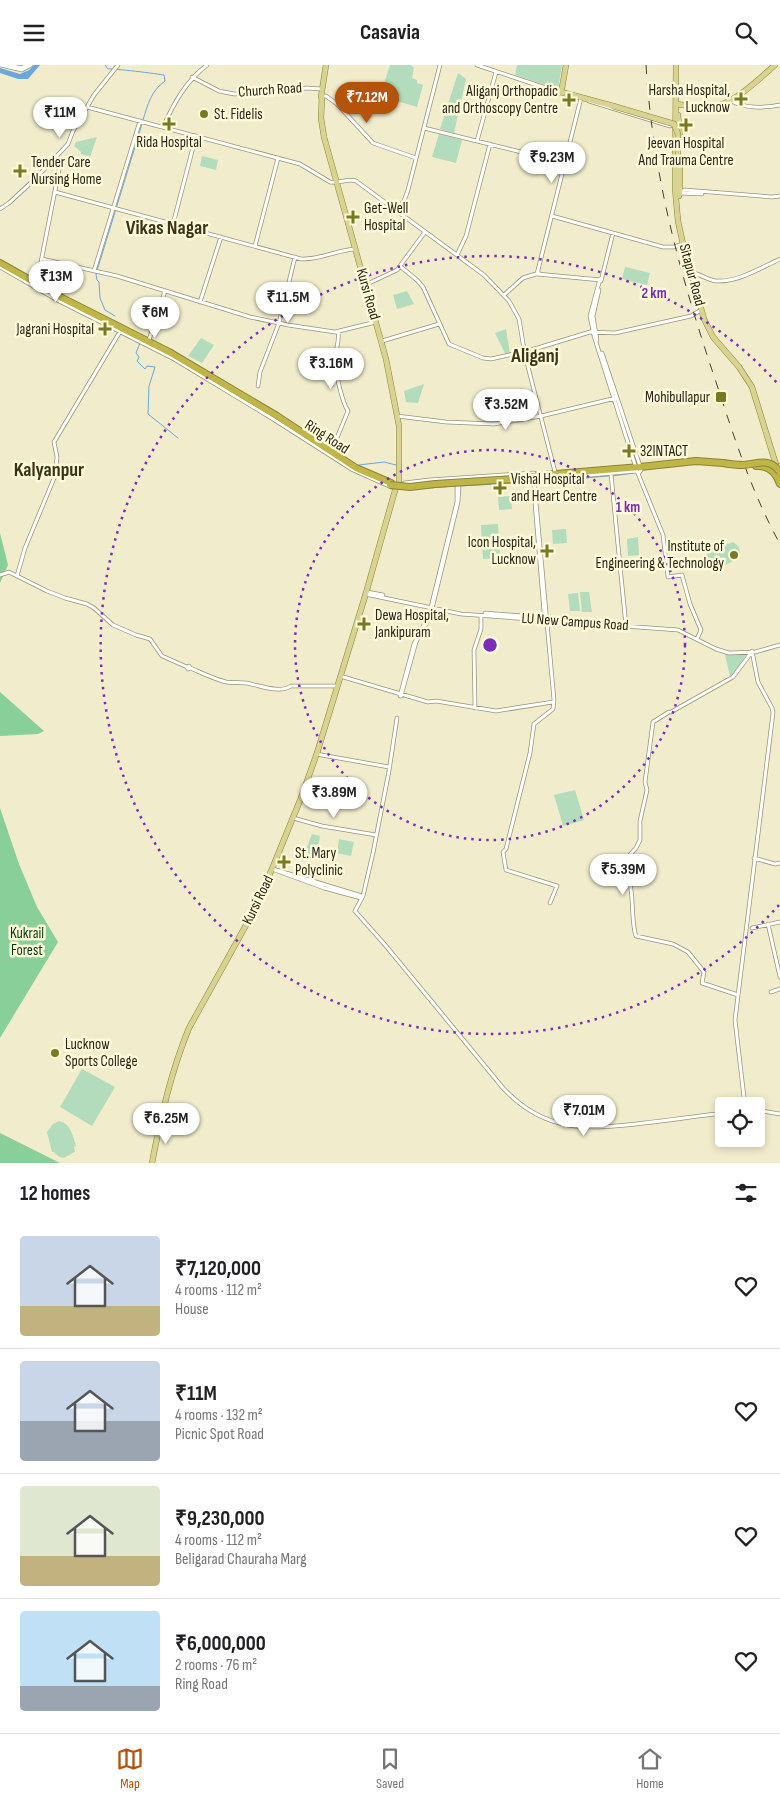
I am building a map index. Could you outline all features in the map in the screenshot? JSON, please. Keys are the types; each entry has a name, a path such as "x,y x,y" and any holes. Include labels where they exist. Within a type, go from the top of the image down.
{"highway":[{"name":"Ring Road","path":"0,264 168,354 291,425"},
{"name":"Ring Road","path":"122,329 169,352 221,382 291,425 356,471 390,485 410,487 533,479 700,462 723,464"},
{"name":"Ring Road","path":"533,479 638,469 696,461 723,464"},
{"path":"723,464 737,465 767,462 779,467"},
{"path":"723,464 736,467 764,466 774,472 780,484"}],"main road":[{"name":"Kursi Road","path":"153,1163 163,1107 189,1028 265,887 294,818 318,753 367,593 397,485 399,433 382,341 348,230 321,132 320,115 326,65"},
{"path":"566,65 560,92 667,123 673,127 676,133 678,192"},
{"name":"Sitapur Road","path":"676,122 677,65"},
{"name":"Sitapur Road","path":"677,65 678,221 683,244 701,310 713,337 739,367 752,387 774,457 779,467 780,478"},
{"path":"677,104 711,106 729,100 761,78 775,65"},
{"name":"Sitapur Road","path":"678,192 681,227 706,318 722,346 741,365 754,385 774,457"},
{"name":"Kursi Road","path":"318,753 341,677"}],"street":[{"path":"0,65 22,70 31,65"},
{"path":"8,65 22,68 26,65"},
{"path":"163,127 173,105 192,77 207,65"},
{"path":"396,210 406,196 440,65"},
{"path":"477,65 560,92"},
{"path":"0,209 9,203 68,144 73,131 100,85 116,67"},
{"path":"477,141 496,72"},
{"name":"Church Road","path":"192,77 219,91 234,94 274,93 306,87 322,89"},
{"path":"322,96 326,96 337,104 373,143 416,158"},
{"path":"538,274 581,99"},
{"path":"589,100 670,126 676,122"},
{"path":"729,100 737,105 765,107 780,105"},
{"path":"87,107 278,157 300,164 336,183 346,180 356,181 484,275 504,295 518,317 524,353 554,472"},
{"path":"96,272 142,122"},
{"path":"424,128 566,163"},
{"path":"174,224 196,136"},
{"path":"457,255 466,236 490,144"},
{"path":"255,246 278,157"},
{"path":"35,280 42,259 60,165 52,161"},
{"path":"678,192 686,190 780,197"},
{"path":"55,192 295,257 312,259 355,248"},
{"path":"552,217 663,247 674,247 683,244"},
{"path":"366,285 401,267 425,232"},
{"path":"613,233 600,279 593,316 594,332 638,469 662,535 668,577 682,575 690,603 701,630 697,638"},
{"path":"200,302 220,237"},
{"path":"258,386 260,373 278,324 295,257"},
{"path":"42,259 144,285 218,310 278,324 326,333 338,333 376,322"},
{"path":"694,273 710,280 739,279 780,259"},
{"path":"0,264 35,280 122,329 274,419 352,470 385,485 391,487 458,478 554,472 612,471 625,625"},
{"path":"401,267 420,283 449,347 484,361 524,353 594,332 615,333 693,315 701,310"},
{"path":"504,295 523,278 538,274 600,279"},
{"path":"165,292 278,324"},
{"path":"149,339 165,292"},
{"path":"382,341 438,324"},
{"path":"122,329 149,339 176,353 221,382"},
{"path":"17,576 25,548 55,476 57,457 54,442 122,329"},
{"path":"333,448 348,411 343,403 335,360 338,333"},
{"path":"397,417 494,424 540,417 615,398"},
{"path":"291,425 333,448 356,465 393,481 397,485 419,487 533,479 553,708 544,713 534,724 530,753 506,849 503,852 506,870 557,887 550,903"},
{"path":"774,457 751,463 749,466 750,468 759,467 768,470 775,476 780,491"},
{"path":"418,483 419,487"},
{"path":"401,695 414,644 432,607 457,503 458,487"},
{"path":"0,575 9,572 65,598 87,604 113,625 150,639 162,656 227,682 280,689 287,689 291,686 337,686"},
{"name":"LU New Campus Road","path":"367,593 432,607 481,614 676,628 723,650 752,654 780,644"},
{"path":"475,708 474,650 481,629 481,614"},
{"path":"742,959 773,713 757,681 752,654"},
{"path":"738,995 702,983 704,971 688,952 673,944 636,936 633,930 632,898 626,859 636,848 640,840 640,821 647,790 645,782 652,722 733,677 752,654"},
{"path":"341,677 429,704 437,702 498,712 553,702"},
{"path":"398,718 376,835 362,897 355,911 503,1087 530,1111 554,1122 584,1128 619,1126 715,1114"},
{"path":"318,753 388,767"},
{"path":"294,818 376,835"},
{"path":"754,858 780,863"},
{"path":"746,924 754,858"},
{"path":"273,869 362,897"},
{"path":"746,929 780,922"},
{"path":"746,924 752,925 752,928"},
{"path":"768,924 780,977"},
{"path":"744,1097 735,1020 746,929"},
{"path":"765,1112 780,1115"}],"green space":[{"path":"390,65 411,65 414,68 412,78 417,80 417,83 423,85 417,107 380,96"},
{"path":"517,65 562,65 558,89 515,75"},
{"path":"458,73 466,79 454,133 440,129"},
{"path":"439,134 462,140 456,163 432,157"},
{"path":"97,137 90,157 81,154 74,146 76,142"},
{"path":"202,156 218,160 216,170 200,166"},
{"path":"625,267 650,273 647,285 622,279"},
{"path":"407,291 414,304 397,309 393,295"},
{"path":"506,329 510,354 506,355 495,333"},
{"path":"201,338 214,345 202,363 188,356"},
{"path":"424,384 418,403 406,402 404,391"},
{"path":"511,496 512,509 499,510 498,497"},
{"path":"498,524 500,558 483,559 481,525"},
{"path":"566,529 567,543 553,544 552,530"},
{"path":"0,533 8,565 0,583"},
{"path":"638,537 639,555 628,556 627,539"},
{"path":"733,542 740,552 733,561 721,566 714,567 709,565 706,558 708,551"},
{"path":"580,592 589,592 592,612 582,612"},
{"path":"578,593 580,611 570,611 568,594"},
{"path":"726,654 746,655 732,676 730,676"},
{"path":"0,692 44,731 38,734 0,736"},
{"path":"575,790 584,820 563,826 554,795"},
{"name":"Kukrail Forest","path":"0,808 19,864 37,907 58,942 0,1038"},
{"path":"312,834 320,836 316,857 305,852"},
{"path":"339,839 354,842 351,856 337,853"},
{"path":"82,1069 115,1087 92,1126 60,1107"},
{"path":"59,1121 69,1128 76,1146 74,1147 75,1152 63,1158 52,1152 47,1132 53,1124"},
{"path":"0,1133 60,1163 0,1163"}],"water":[{"path":"34,65 40,65 28,79 18,79 0,73 0,68 20,74 29,70"}],"waterway":[{"path":"105,65 108,69 164,75 165,81 153,94 143,120"},
{"path":"115,316 105,310 100,298 99,282 96,274 142,124"},
{"path":"140,343 136,353 139,357 137,361 145,369 147,366 155,367 149,386 148,414 178,438"},
{"path":"172,350 217,377"},
{"path":"308,433 316,438"},
{"path":"320,440 326,444"},
{"path":"341,454 346,458"},
{"path":"359,465 384,462 396,465"},
{"path":"612,476 634,473"},
{"path":"537,482 608,476"},
{"path":"460,486 532,482"},
{"path":"429,488 455,486"}],"railway":[{"path":"646,65 655,148 662,188 681,267 737,446 761,505 780,544"}],"place":[{"name":"Harsha Hospital, Lucknow","path":"741,99"},
{"name":"Aliganj Orthopadic and Orthoscopy Centre","path":"569,100"},
{"name":"St. Fidelis","path":"204,114"},
{"name":"Rida Hospital","path":"169,124"},
{"name":"Jeevan Hospital And Trauma Centre","path":"686,125"},
{"name":"Tender Care Nursing Home","path":"20,171"},
{"name":"Get-Well Hospital","path":"353,217"},
{"name":"Jagrani Hospital","path":"105,329"},
{"name":"Mohibullapur","path":"721,397"},
{"name":"32INTACT","path":"629,451"},
{"name":"Vishal Hospital and Heart Centre","path":"500,488"},
{"name":"Icon Hospital, Lucknow","path":"547,551"},
{"name":"Institute of Engineering & Technology","path":"734,555"},
{"name":"Dewa Hospital, Jankipuram","path":"364,624"},
{"name":"St. Mary Polyclinic","path":"284,862"},
{"name":"Lucknow Sports College","path":"55,1053"}],"district":[{"name":"Vikas Nagar","path":"167,228"},
{"name":"Aliganj","path":"535,356"},
{"name":"Kalyanpur","path":"49,470"}]}
